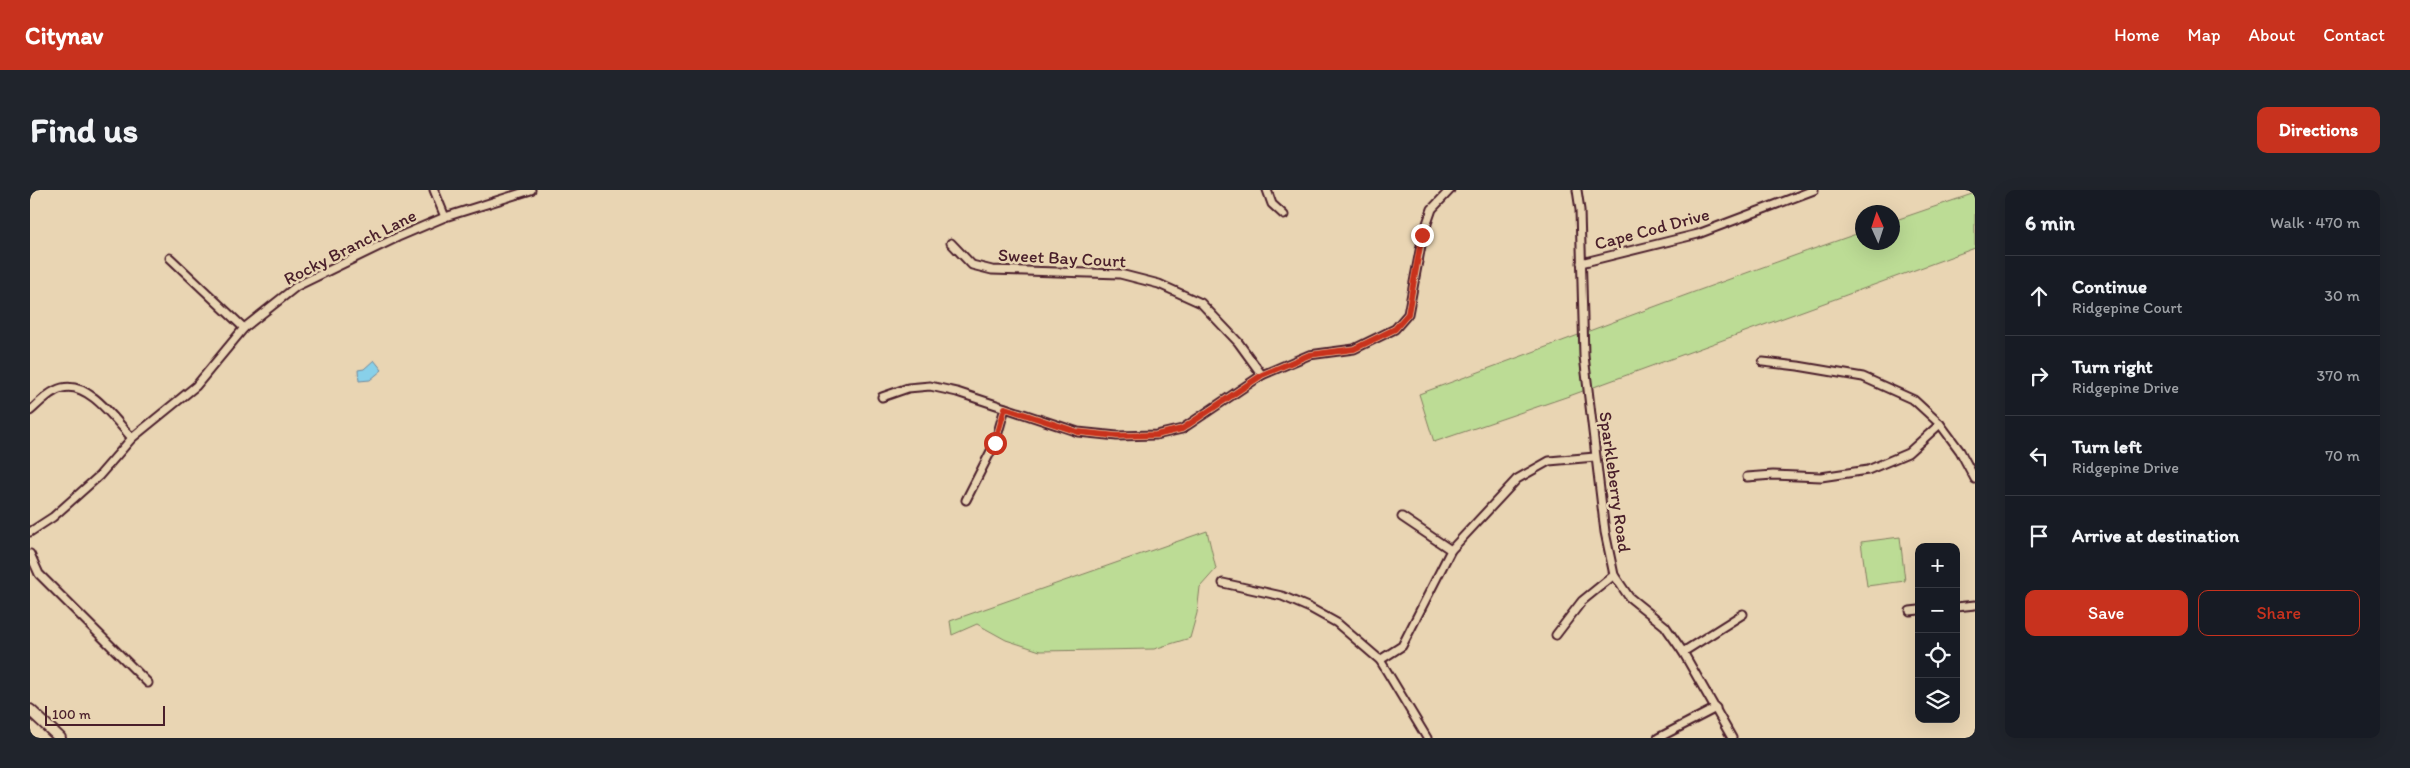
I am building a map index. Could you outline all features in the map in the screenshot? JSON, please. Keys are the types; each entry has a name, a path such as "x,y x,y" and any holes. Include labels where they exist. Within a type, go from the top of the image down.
{"main road":[{"path":"30,710 60,738"}],"street":[{"path":"434,190 446,217"},
{"name":"Rocky Branch Lane","path":"30,532 53,517 99,476 132,438 196,386 244,328 297,286 398,237 446,217 531,190"},
{"path":"1267,190 1272,204 1284,215"},
{"path":"882,397 908,388 930,386 957,392 1078,432 1117,436 1156,435 1182,429 1262,375 1309,355 1354,349 1395,329 1408,314 1422,235 1432,209 1450,190"},
{"name":"Sparkleberry Road","path":"1577,190 1584,356 1605,532 1614,575 1629,597 1665,626 1684,652 1732,738"},
{"name":"Cape Cod Drive","path":"1581,263 1698,234 1814,190"},
{"name":"Sweet Bay Court","path":"951,243 972,265 992,270 1120,274 1159,284 1201,303 1238,342 1262,375"},
{"path":"170,258 244,328"},
{"path":"1763,362 1798,366 1863,378 1914,400 1940,424 1960,450 1975,479"},
{"path":"30,411 60,388 76,386 90,394 132,438"},
{"path":"966,500 995,443 1005,408"},
{"path":"1747,477 1773,475 1821,477 1868,470 1908,453 1940,424"},
{"path":"1380,660 1402,646 1451,550 1517,479 1549,461 1595,457"},
{"path":"1402,517 1451,550"},
{"path":"30,554 43,578 148,683"},
{"path":"1556,635 1582,601 1614,575"},
{"path":"1222,583 1282,596 1310,608 1337,623 1380,660 1427,738"},
{"path":"1960,606 1975,605"},
{"path":"1910,611 1915,610"},
{"path":"1684,652 1743,614"},
{"path":"1658,738 1716,708"}],"green space":[{"path":"1975,193 1975,248 1572,395 1434,442 1419,394 1696,291 1855,234 1855,250 1900,250 1900,219"},
{"path":"1207,531 1216,569 1200,587 1197,613 1190,638 1154,649 1040,651 1006,640 977,624 952,635 950,621"},
{"path":"1900,537 1905,581 1867,586 1861,542"}],"water":[{"path":"374,360 382,370 370,380 359,381 358,370 364,369"}],"route":[{"path":"995,443 1005,408 1078,432 1117,436 1156,435 1182,429 1221,405 1262,375 1309,355 1354,349 1395,329 1408,314 1422,235"}]}
